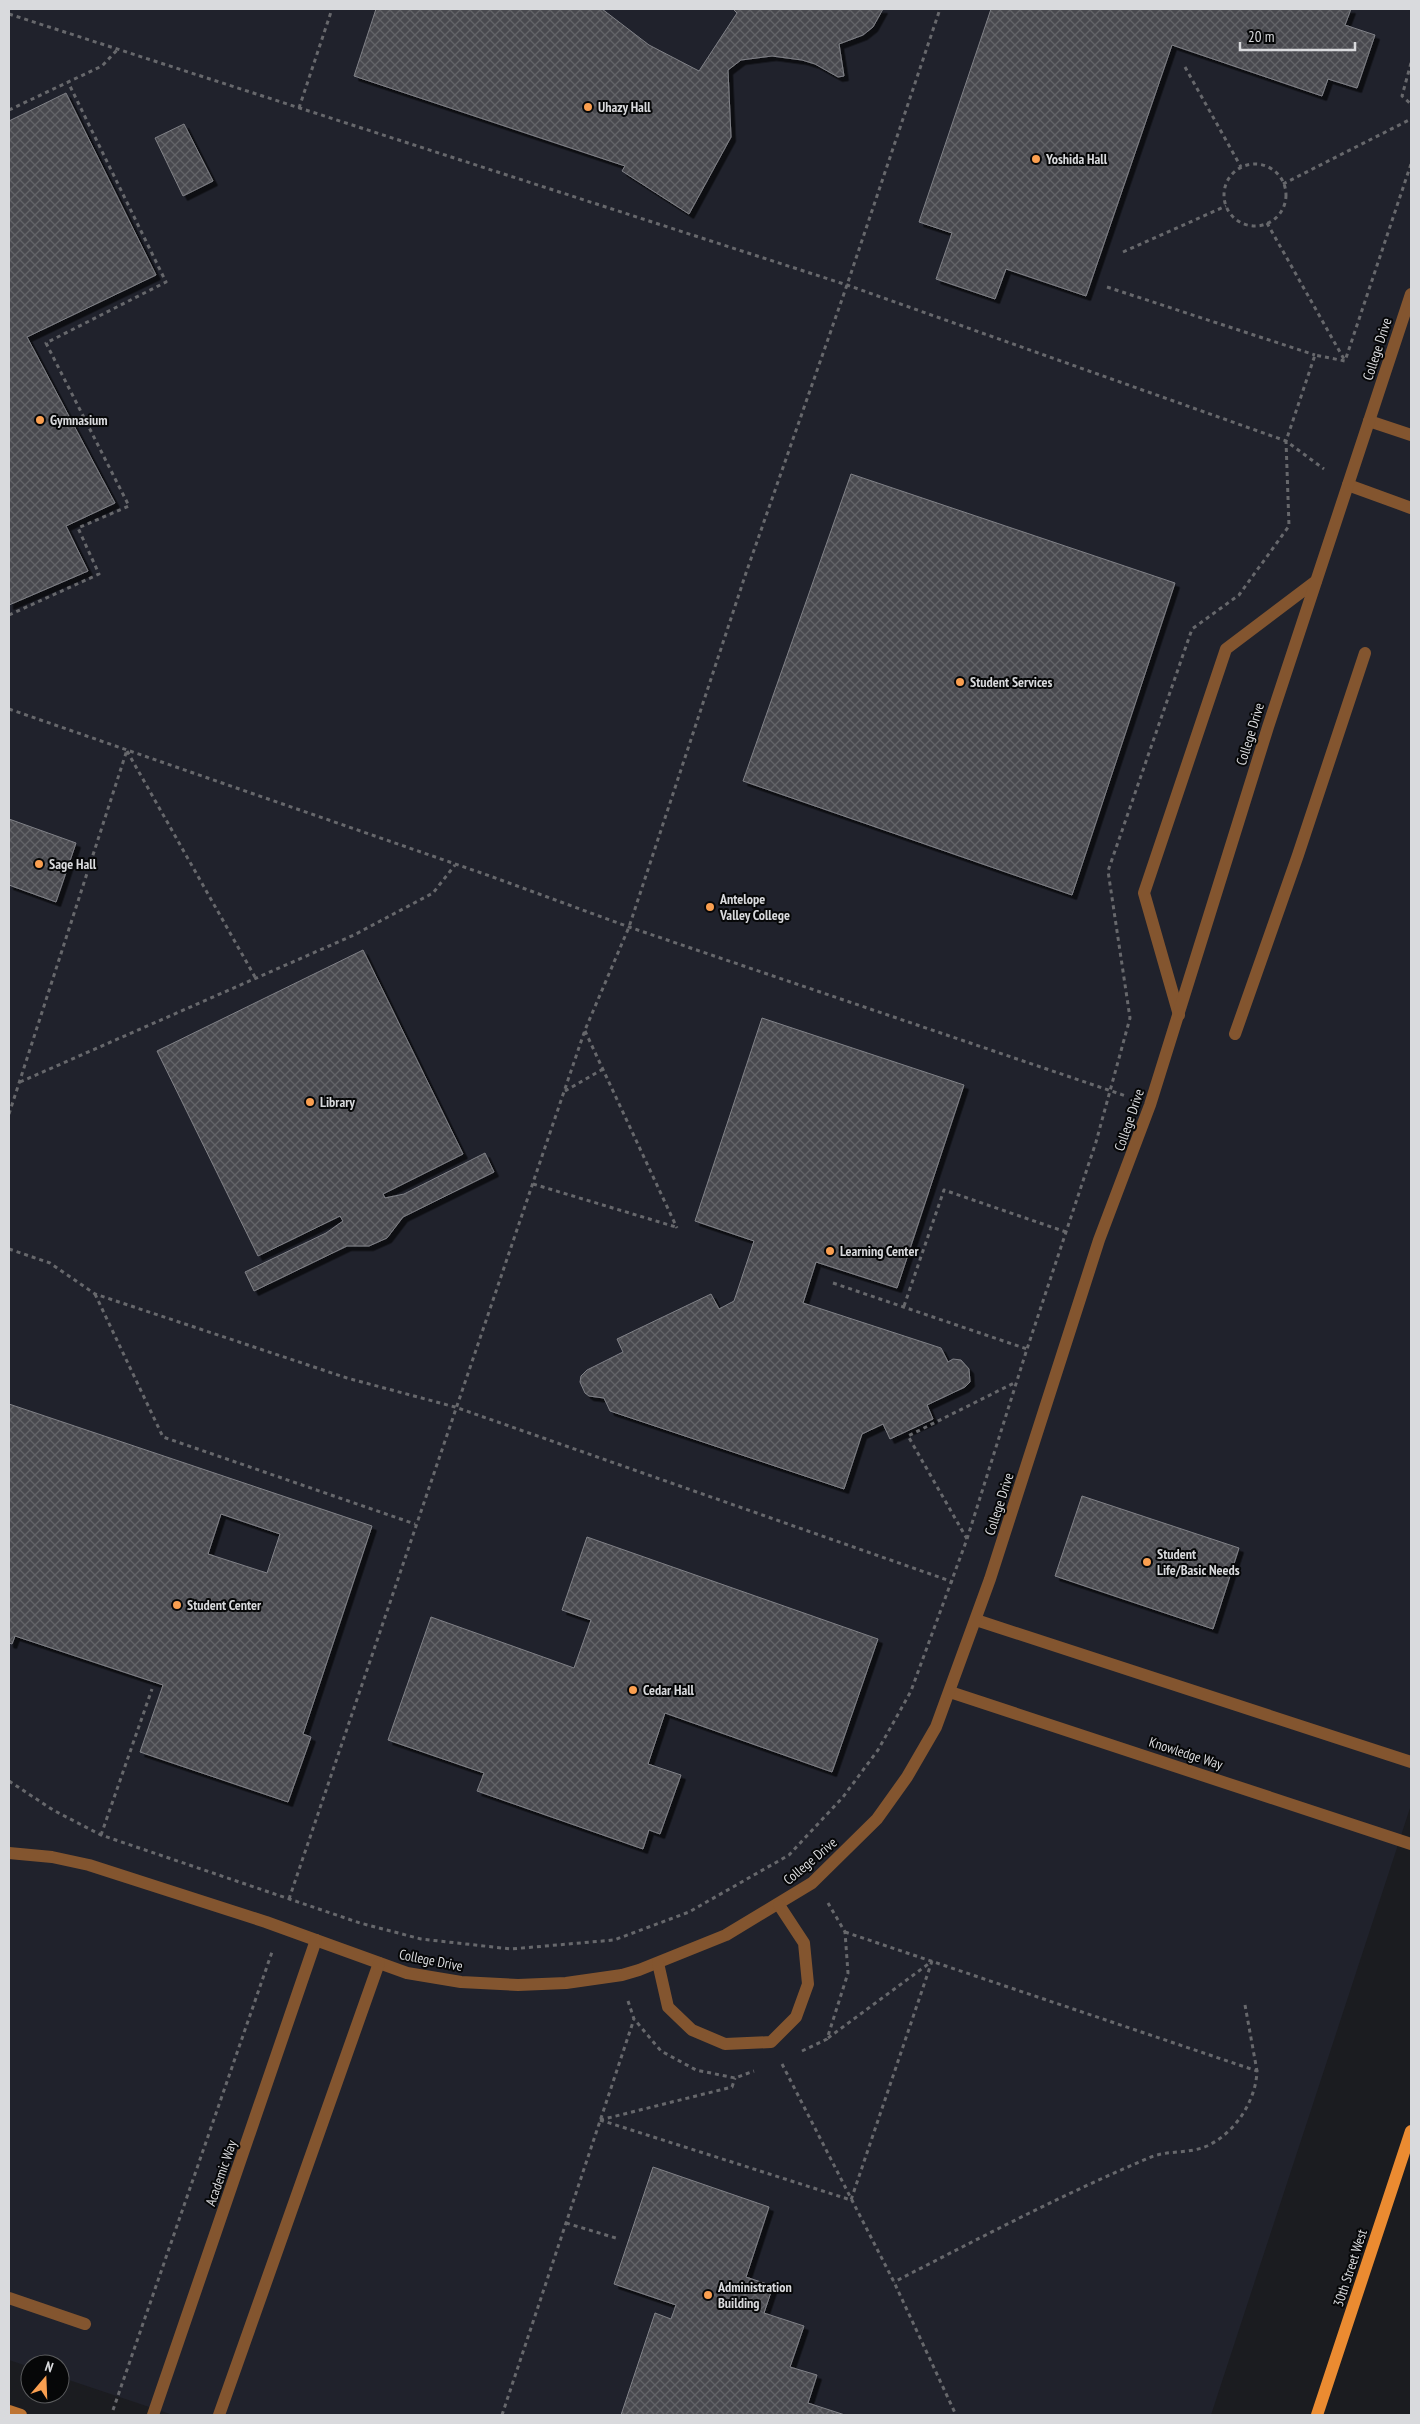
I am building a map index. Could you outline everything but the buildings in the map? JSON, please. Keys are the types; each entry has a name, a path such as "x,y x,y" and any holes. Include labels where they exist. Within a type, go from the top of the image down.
{"main road":[{"name":"30th Street West","path":"1317,2415 1411,2131"},
{"path":"9,2411 21,2415"}],"lane":[{"name":"College Drive","path":"9,1853 52,1857 89,1864 280,1927 406,1973 461,1982 518,1985 566,1983 622,1975 658,1963 726,1935 779,1905 812,1883 835,1863 877,1819 907,1777 936,1727 976,1620 1099,1240 1150,1105 1268,727 1411,294"},
{"path":"1369,421 1411,435"},
{"path":"1348,485 1411,508"},
{"path":"1179,1015 1144,893 1226,649 1316,581"},
{"path":"1236,1034 1365,653"},
{"path":"976,1620 1411,1762"},
{"name":"Knowledge Way","path":"950,1692 1411,1844"},
{"path":"658,1963 668,2007 692,2030 725,2044 771,2042 796,2017 808,1984 804,1943 779,1905"},
{"name":"Academic Way","path":"153,2415 316,1940"},
{"path":"219,2415 379,1963"},
{"path":"9,2298 85,2324"}],"path":[{"path":"299,108 332,9"},
{"path":"113,2410 280,1927 415,1524 585,1030 629,927 746,573 847,285 940,9"},
{"path":"9,14 847,285 1286,441 1348,485"},
{"path":"9,110 102,66 118,49"},
{"path":"1411,63 1402,96 1411,104"},
{"path":"1185,67 1242,168"},
{"path":"9,615 99,574 78,528 129,506 46,342 166,282 68,82"},
{"path":"1283,184 1411,118"},
{"path":"1257,164 1267,167 1276,173 1283,184 1285,200 1282,210 1267,223 1258,226 1238,222 1226,206 1224,197 1225,187 1229,177 1242,168 1257,164"},
{"path":"1345,360 1411,164"},
{"path":"1123,252 1226,206"},
{"path":"1267,223 1345,360"},
{"path":"1107,287 1315,355 1345,360"},
{"path":"9,1781 53,1810 102,1835 289,1897 360,1923 421,1939 511,1949 614,1940 689,1912 789,1855 843,1797 878,1750 911,1691 953,1582 1027,1349 1096,1142 1130,1018 1108,871 1192,629 1239,595 1289,526 1286,441 1315,355"},
{"path":"9,709 629,927 1150,1105"},
{"path":"127,750 255,978"},
{"path":"9,1114 127,750"},
{"path":"20,1082 354,936 433,893 455,865"},
{"path":"533,1184 677,1228 585,1030"},
{"path":"565,1091 603,1069"},
{"path":"904,1306 944,1190 1066,1232"},
{"path":"9,1249 50,1262 95,1294 347,1378 455,1407 953,1582"},
{"path":"833,1284 904,1306 1027,1349"},
{"path":"95,1294 163,1437 415,1524"},
{"path":"967,1539 908,1436 1017,1382"},
{"path":"102,1835 152,1689"},
{"path":"845,1932 1258,2071"},
{"path":"851,2200 932,1961"},
{"path":"827,2039 932,1961"},
{"path":"894,2282 1035,2210 1153,2156 1206,2146 1233,2127 1248,2106 1257,2084 1258,2071 1244,2005"},
{"path":"502,2415 634,2019"},
{"path":"771,2042 894,2282 956,2415"},
{"path":"600,2120 732,2087 735,2078"},
{"path":"600,2120 851,2200"},
{"path":"566,2223 619,2239"}],"shaded area":[{"name":"Antelope Valley College","path":"9,9 1411,9 1411,1805 1211,2415 173,2415 70,2380 70,2354 20,2354 20,2364 9,2360"}],"place":[{"name":"Uhazy Hall","path":"588,107"},
{"name":"Yoshida Hall","path":"1036,159"},
{"name":"Gymnasium","path":"40,420"},
{"name":"Student Services","path":"960,682"},
{"name":"Sage Hall","path":"39,864"},
{"name":"Antelope Valley College","path":"710,907"},
{"name":"Library","path":"310,1102"},
{"name":"Learning Center","path":"830,1251"},
{"name":"Student Life/Basic Needs","path":"1147,1562"},
{"name":"Student Center","path":"177,1605"},
{"name":"Cedar Hall","path":"633,1690"},
{"name":"Administration Building","path":"708,2295"}]}
